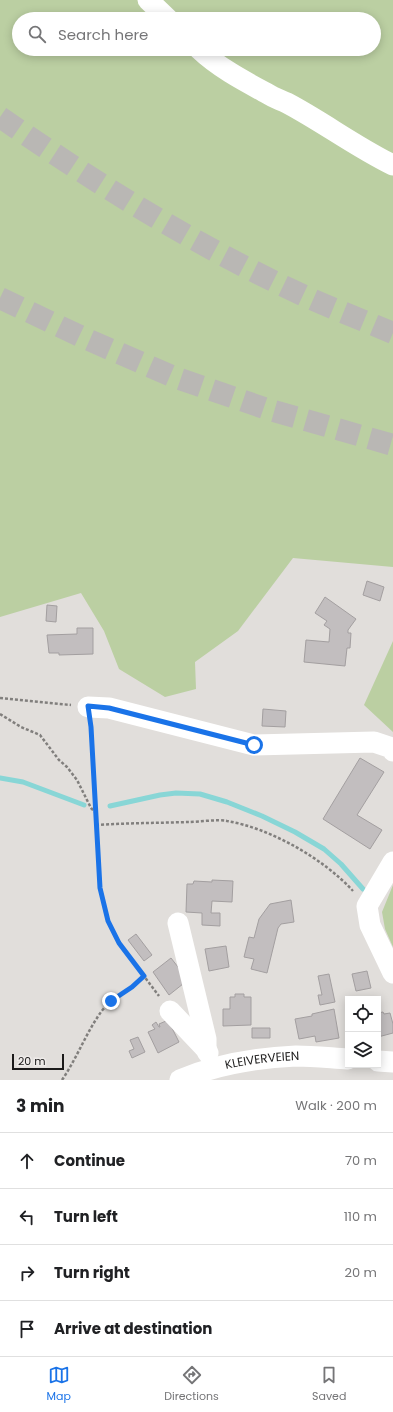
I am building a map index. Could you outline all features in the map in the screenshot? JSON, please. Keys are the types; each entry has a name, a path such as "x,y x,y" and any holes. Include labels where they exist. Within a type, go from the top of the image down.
{"street":[{"path":"148,0 161,12"},
{"path":"207,56 218,65 269,95 287,103 343,136 370,154 393,165"},
{"path":"88,706 109,708 254,745 374,742 392,748 393,751"},
{"path":"393,862 367,906 370,925 393,973"},
{"path":"178,923 206,1040 206,1049"},
{"path":"170,1011 206,1049 216,1068"},
{"name":"KLEIVERVEIEN","path":"180,1080 246,1060 297,1056 345,1059"},
{"path":"381,1061 393,1062"}],"path":[{"path":"0,698 88,706 91,727 100,888 108,921 119,943 170,1011"},
{"path":"0,714 21,727 40,734 59,760 67,767 77,780 91,808 96,812"},
{"path":"96,825 226,820 250,826 279,837 313,857 347,884 367,906"},
{"path":"62,1080 101,1012 111,1001 132,987 144,976"}],"green space":[{"path":"0,0 393,0 393,567 293,558 238,631 195,662 196,689 165,697 119,669 104,631 81,593 0,617"},
{"path":"393,641 393,732 364,705"},
{"path":"393,885 393,947 385,929 382,912"}],"building":[{"path":"367,581 384,587 380,601 363,595"},
{"path":"325,597 356,619 348,630 348,633 351,633 350,648 347,648 345,666 304,662 306,640 329,642 330,629 324,625 327,621 315,613"},
{"path":"47,605 57,606 56,622 46,621"},
{"path":"77,628 93,628 93,654 59,655 59,653 49,653 47,635 77,634"},
{"path":"263,709 286,711 285,727 262,726"},
{"path":"360,758 384,772 357,815 382,830 370,849 323,819"},
{"path":"212,880 233,881 232,902 212,901 211,913 220,913 220,926 202,925 202,913 186,912 187,884 193,884 194,881 212,882"},
{"path":"291,900 294,922 281,924 278,928 267,973 251,969 254,959 244,957 249,937 254,938 259,919 270,904"},
{"path":"136,934 152,955 144,961 128,940"},
{"path":"226,946 229,967 209,971 205,949"},
{"path":"171,958 188,980 169,995 153,972"},
{"path":"367,971 371,988 356,991 352,974"},
{"path":"329,974 335,1002 320,1005 318,995 322,995 318,976"},
{"path":"235,994 244,994 244,997 251,997 251,1025 223,1026 223,1009 230,1009 230,997 235,997"},
{"path":"334,1009 339,1038 316,1042 315,1036 299,1039 295,1019 312,1016 312,1014"},
{"path":"381,1012 383,1012 384,1014 390,1013 393,1024 393,1033 381,1036"},
{"path":"166,1021 169,1022 179,1042 158,1053 148,1032 155,1029 152,1025 156,1022 160,1027 159,1024"},
{"path":"252,1028 270,1028 270,1038 252,1038"},
{"path":"138,1037 145,1052 132,1058 129,1051 134,1049 130,1040"}],"waterway":[{"path":"0,778 23,782 84,805"},
{"path":"110,806 176,793 200,794 227,802 262,816 295,832 324,849 341,864 363,889"}],"tunnel":[{"path":"0,117 74,167 189,237 268,279 393,333"},
{"path":"0,298 82,337 174,377 267,409 393,445"}],"route":[{"path":"111,1001 132,987 144,976 119,943 108,921 100,888 91,727 88,706 109,708 254,745"}]}
